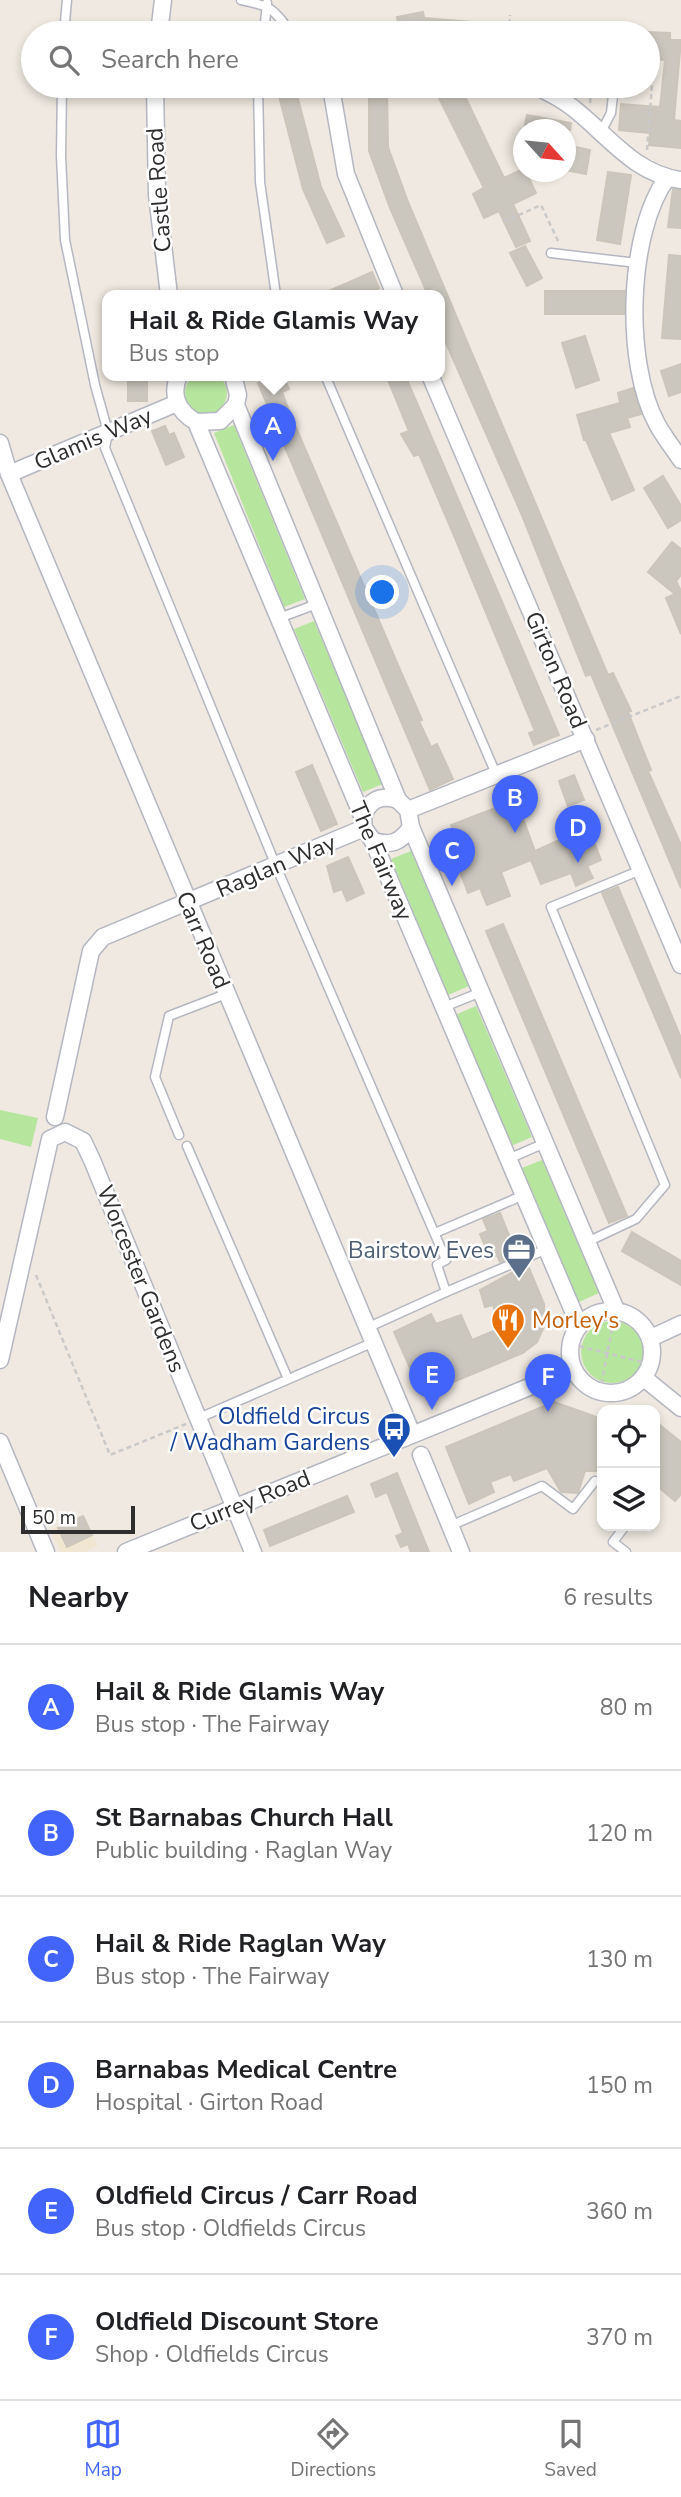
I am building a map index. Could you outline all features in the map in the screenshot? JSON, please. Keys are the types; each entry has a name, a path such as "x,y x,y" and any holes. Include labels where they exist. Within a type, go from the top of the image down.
{"street":[{"path":"160,21 163,0"},
{"name":"Castle Road","path":"155,98 157,195 168,290"},
{"path":"332,98 346,174 393,290"},
{"path":"556,98 572,107 625,155 674,179 655,194 637,263 634,333 639,369 656,423 678,451"},
{"path":"177,381 177,403"},
{"name":"The Fairway","path":"238,381 236,405 317,604 616,1310"},
{"name":"Girton Road","path":"433,381 681,965"},
{"name":"Glamis Way","path":"9,474 177,403"},
{"name":"The Fairway","path":"177,403 185,415 196,422 579,1325"},
{"path":"196,422 220,421 236,405"},
{"name":"Carr Road","path":"0,443 9,474 187,904 412,1434"},
{"path":"411,827 404,837 394,843 367,829 365,810 376,799 384,797 403,805 496,774 585,737"},
{"name":"Raglan Way","path":"55,1117 91,951 103,937 367,829"},
{"name":"Worcester Gardens","path":"0,1360 50,1139 65,1132 83,1141 92,1160 253,1552"},
{"path":"616,1310 635,1317 651,1338 648,1371 629,1390 600,1392 581,1381 573,1369 571,1344 579,1325 600,1312 616,1310"},
{"path":"651,1338 681,1324"},
{"name":"Currey Road","path":"126,1552 573,1369"},
{"path":"648,1371 681,1408"},
{"path":"0,1442 46,1552"},
{"path":"421,1455 461,1552"}],"lane":[{"path":"65,21 67,0"},
{"path":"241,0 267,2 282,21"},
{"path":"265,21 267,2"},
{"path":"62,98 61,156 65,240 95,385 108,432 104,448 276,866 446,1260 437,1265 446,1292"},
{"path":"258,98 260,182 275,290"},
{"path":"600,134 611,113 613,98"},
{"path":"551,253 637,263"},
{"path":"328,381 496,774"},
{"path":"279,618 317,604"},
{"path":"587,1242 636,1219 665,1185 551,907 641,870"},
{"path":"444,1007 481,992"},
{"path":"179,1135 155,1077 169,1016 226,993"},
{"path":"508,1159 545,1143"},
{"path":"187,1146 288,1379"},
{"path":"435,1233 524,1195"},
{"path":"199,1418 288,1379 446,1292 547,1249"},
{"path":"450,1526 542,1486 573,1509 595,1481"},
{"path":"621,1531 613,1542 626,1552"}],"path":[{"path":"510,15 510,21"},
{"path":"645,167 651,98"},
{"path":"503,222 541,205 565,254"},
{"path":"585,737 681,696"},
{"path":"36,1275 110,1455 199,1418"},
{"path":"600,1392 616,1310"},
{"path":"571,1344 607,1354 648,1371"}],"shaded area":[{"path":"84,1515 98,1546 84,1552 61,1552 50,1530"}],"green space":[{"path":"189,381 223,381 226,385 226,401 214,413 198,413 186,401 186,385"},
{"path":"234,425 305,599 284,607 214,433"},
{"path":"314,621 383,784 363,792 294,629"},
{"path":"411,851 469,986 448,995 391,859"},
{"path":"476,1006 532,1137 511,1146 455,1015"},
{"path":"0,1110 38,1118 31,1147 0,1139"},
{"path":"542,1160 599,1293 579,1302 522,1168"},
{"path":"612,1321 624,1323 634,1330 641,1340 641,1364 634,1374 624,1381 612,1383 600,1381 590,1374 583,1364 581,1352 583,1340 590,1330 600,1323"}],"building":[{"path":"423,12 424,18 460,21 398,21 397,17"},
{"path":"660,33 670,33 670,40 681,40 674,120 681,121 681,148 649,145 650,133 619,130 621,104 660,107 665,60 660,59"},
{"path":"280,98 298,98 321,187 344,236 327,243 303,189"},
{"path":"369,98 387,98 388,147 408,202 608,675 613,673 631,711 628,712 651,770 648,771 681,845 681,888 591,674 586,676 521,513 445,341 445,290 426,290 390,208 369,151"},
{"path":"439,98 466,98 504,178 513,174 513,182 531,182 536,193 513,204 530,241 516,247 499,211 484,218 473,194 484,188"},
{"path":"527,115 549,119 526,119"},
{"path":"576,147 590,150 586,174 576,172"},
{"path":"608,172 631,175 620,244 597,240"},
{"path":"673,189 681,190 681,228 668,227"},
{"path":"525,246 542,278 527,286 510,253"},
{"path":"669,255 681,256 681,339 662,338"},
{"path":"372,272 379,288 375,290 331,290"},
{"path":"545,291 625,291 624,314 545,314"},
{"path":"585,336 599,380 576,388 562,343"},
{"path":"681,364 681,392 669,396 661,371"},
{"path":"128,381 147,381 147,401 128,401"},
{"path":"286,381 289,389 282,392 291,416 422,720 419,721 431,747 437,744 453,779 430,790 258,383"},
{"path":"388,381 408,381 559,735 534,745 529,733 535,731 455,538 419,454 414,456 401,434 409,431"},
{"path":"633,388 641,414 627,418 630,427 609,433 634,490 612,500 584,440 577,415 620,403 618,393"},
{"path":"165,426 169,435 174,433 184,457 166,465 152,431"},
{"path":"663,476 681,506 681,520 668,528 644,488"},
{"path":"672,542 681,549 681,575 676,581 681,591 681,634 666,598 675,594 648,572"},
{"path":"312,765 337,824 321,831 296,772"},
{"path":"574,775 584,800 568,806 559,781"},
{"path":"516,800 535,851 575,833 582,847 594,842 601,860 587,866 593,878 576,886 571,873 541,884 531,860 501,872 510,896 487,905 480,888 468,893 445,833 453,830 451,825"},
{"path":"348,857 364,893 347,901 342,889 334,892 327,866"},
{"path":"618,887 681,1038 681,1078 602,893"},
{"path":"503,924 627,1216 609,1223 486,931"},
{"path":"500,1213 517,1255 500,1262 497,1255 490,1258 480,1234 488,1231 483,1219"},
{"path":"632,1232 681,1261 681,1285 622,1251"},
{"path":"522,1267 524,1270 529,1268 544,1304 545,1324 537,1342 523,1353 422,1395 394,1332 431,1314 436,1324 461,1315 472,1340 501,1328 493,1305 485,1307 480,1290"},
{"path":"554,1402 597,1417 597,1471 585,1471 578,1493 561,1492 547,1468 514,1481 511,1474 490,1482 494,1492 469,1504 446,1447"},
{"path":"660,1425 681,1442 681,1494 675,1501 660,1488"},
{"path":"397,1473 429,1552 411,1552 408,1544 401,1547 396,1536 403,1533 387,1492 376,1497 371,1484"},
{"path":"347,1496 354,1512 270,1546 264,1530"},
{"path":"83,1516 92,1535 67,1547 58,1528"}],"place":[{"name":"Hail & Ride Glamis Way","path":"273,461"},
{"name":"St Barnabas Church Hall","path":"515,833"},
{"name":"Barnabas Medical Centre","path":"578,863"},
{"name":"Hail & Ride Raglan Way","path":"452,886"},
{"name":"Bairstow Eves","path":"519,1280"},
{"name":"Morley's","path":"508,1350"},
{"name":"Oldfield Circus / Carr Road","path":"432,1410"},
{"name":"Oldfield Discount Store","path":"548,1412"},
{"name":"Oldfield Circus / Wadham Gardens","path":"394,1459"}]}
